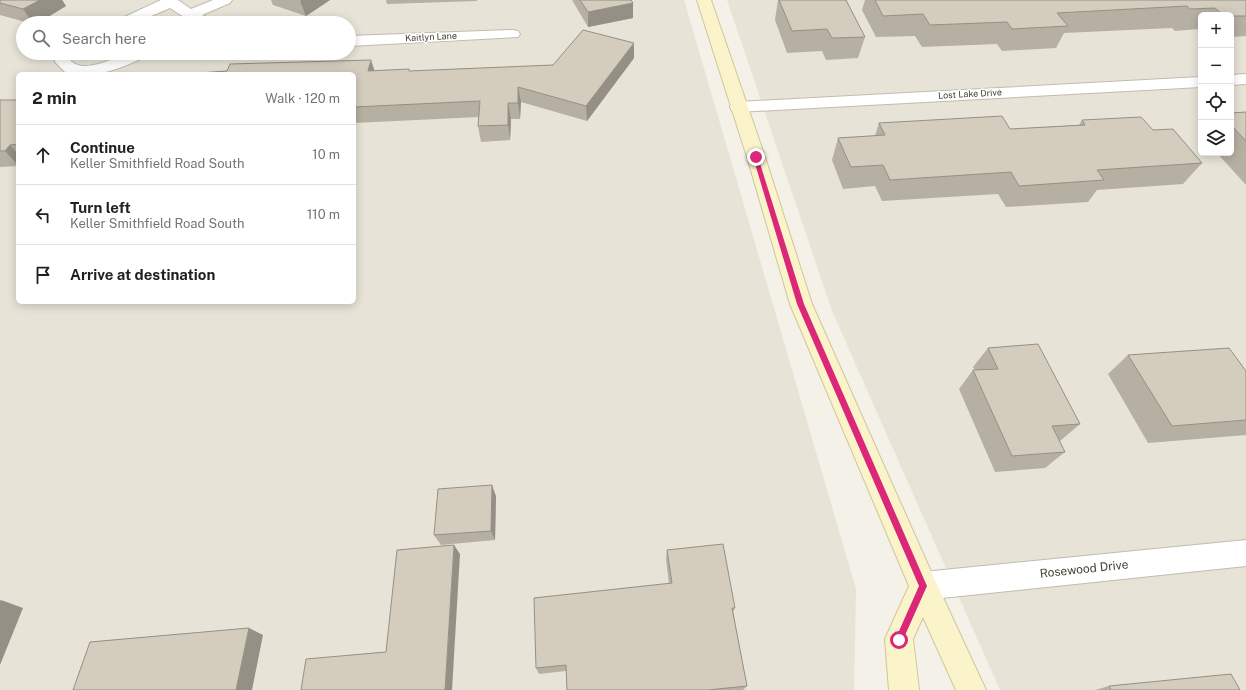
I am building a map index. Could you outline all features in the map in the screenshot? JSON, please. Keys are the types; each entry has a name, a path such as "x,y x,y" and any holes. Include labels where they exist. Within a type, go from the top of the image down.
{"main road":[{"path":"704,0 738,107 756,157 800,304 923,586 971,690"},
{"path":"904,690 899,640 923,586"}],"street":[{"path":"138,16 170,1 190,15 225,0"},
{"name":"Kaitlyn Lane","path":"356,41 513,34"},
{"path":"63,60 63,62 73,70 86,70 118,64 127,60"},
{"path":"1234,80 1246,79"},
{"name":"Lost Lake Drive","path":"738,107 1198,82"},
{"name":"Rosewood Drive","path":"923,586 1246,553"}],"shaded area":[{"path":"0,0 684,0 856,589 854,690 0,690"},
{"path":"727,0 1246,0 1246,690 1000,690 832,311"}],"building":[{"path":"0,0 40,0 23,9 0,3"},
{"path":"580,0 631,0 633,3 588,12"},
{"path":"779,0 846,0 865,37 832,38 827,29 792,31"},
{"path":"875,0 1246,0 1246,16 1234,16 1234,12 1220,12 1215,8 1190,9 1187,6 1057,13 1068,26 1012,29 1007,22 930,25 923,14 883,16"},
{"path":"583,30 634,43 586,106 518,87 518,103 508,103 508,125 478,126 480,101 356,107 356,72 213,72 227,71 230,64 371,60 368,71 409,69 409,71 553,65"},
{"path":"0,100 16,100 16,144 10,145 5,151 0,151"},
{"path":"1246,112 1246,141 1234,128 1234,113"},
{"path":"1002,116 1010,129 1085,125 1082,120 1141,117 1153,130 1173,129 1202,163 1097,170 1104,180 1019,186 1011,172 890,180 883,165 851,167 838,138 885,135 879,123"},
{"path":"1038,344 1080,424 1052,426 1065,452 1012,456 973,370 998,369 988,348"},
{"path":"1229,348 1246,371 1246,420 1172,426 1128,355"},
{"path":"492,485 491,531 434,535 438,489"},
{"path":"723,544 735,608 732,608 747,686 708,690 567,690 566,665 536,668 534,598 672,583 667,550"},
{"path":"454,545 445,690 301,690 306,659 386,652 397,550"},
{"path":"249,628 236,690 73,690 90,642"},
{"path":"1231,674 1240,690 1111,690 1109,686"}],"route":[{"path":"756,157 800,304 923,586 899,640"}]}
